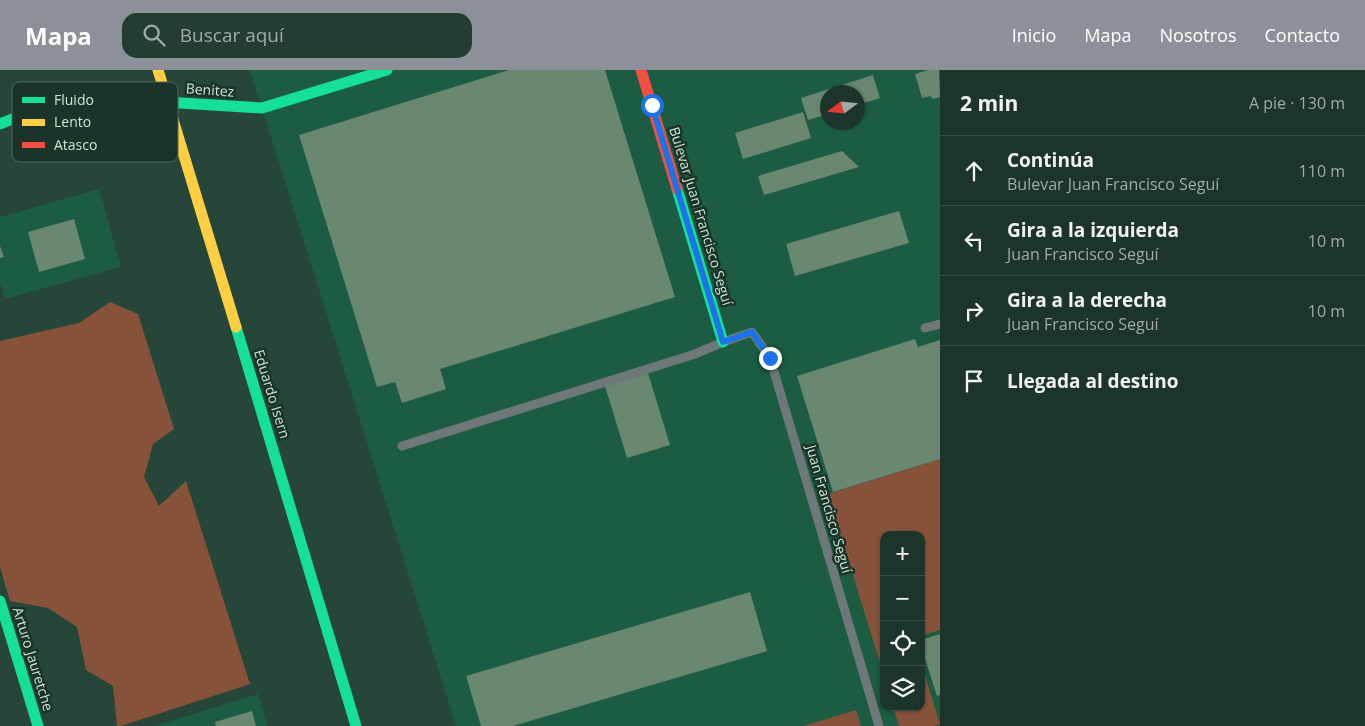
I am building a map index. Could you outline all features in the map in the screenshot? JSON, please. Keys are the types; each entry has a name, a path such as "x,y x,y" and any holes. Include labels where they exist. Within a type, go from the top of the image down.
{"street":[{"name":"Eduardo Isern","path":"158,70 162,82"},
{"name":"Benitez","path":"178,103 262,108 387,70"},
{"name":"Bulevar Juan Francisco Seguí","path":"641,70 723,342"},
{"name":"Benitez","path":"0,124 12,119"},
{"name":"Eduardo Isern","path":"178,132 356,726"},
{"name":"Arturo Jauretche","path":"0,601 38,726"}],"lane":[{"path":"925,328 940,324"},
{"name":"Juan Francisco Seguí","path":"723,342 752,332 770,358 878,726"},
{"path":"402,446 695,354 723,342"}],"shaded area":[{"path":"250,70 940,70 940,726 456,726"},
{"path":"99,189 121,267 5,299 0,281 0,217"},
{"path":"110,302 138,314 174,429 153,444 144,477 159,506 186,481 250,684 121,726 117,726 113,686 86,670 77,627 48,608 10,601 0,567 0,341 79,323"},
{"path":"940,459 940,630 925,635 925,531 880,531 880,663 828,494"},
{"path":"925,675 940,724 933,726 899,726 894,711 925,711"},
{"path":"258,694 268,726 154,726"},
{"path":"856,710 861,726 803,726"}],"building":[{"path":"509,70 605,70 675,297 440,369 446,389 402,403 395,382 377,387 299,135"},
{"path":"928,70 939,70 940,97 932,99 931,96 922,98 915,74"},
{"path":"873,75 880,98 865,103 865,85 842,85"},
{"path":"820,92 820,116 808,120 801,98"},
{"path":"803,112 811,138 743,159 735,133"},
{"path":"842,151 859,167 764,195 758,176"},
{"path":"899,211 909,243 795,276 786,244"},
{"path":"74,219 85,259 39,272 28,232"},
{"path":"0,246 4,257 0,258"},
{"path":"915,339 918,347 940,340 940,459 833,492 797,376"},
{"path":"648,373 670,445 627,458 605,386"},
{"path":"750,592 767,651 513,726 481,726 466,676"},
{"path":"940,634 940,695 937,696 925,658 925,639"},
{"path":"252,711 256,726 216,726 215,722"}],"traffic: fast":[{"path":"178,103 262,108 387,70"},
{"path":"0,124 12,119"},
{"path":"677,189 723,342"},
{"path":"236,327 356,726"},
{"path":"0,601 38,726"}],"traffic: slow":[{"path":"158,70 162,82"},
{"path":"178,136 236,327"}],"traffic: jam":[{"path":"641,70 677,189"}],"route":[{"path":"652,105 723,342 752,332 770,358"}]}
